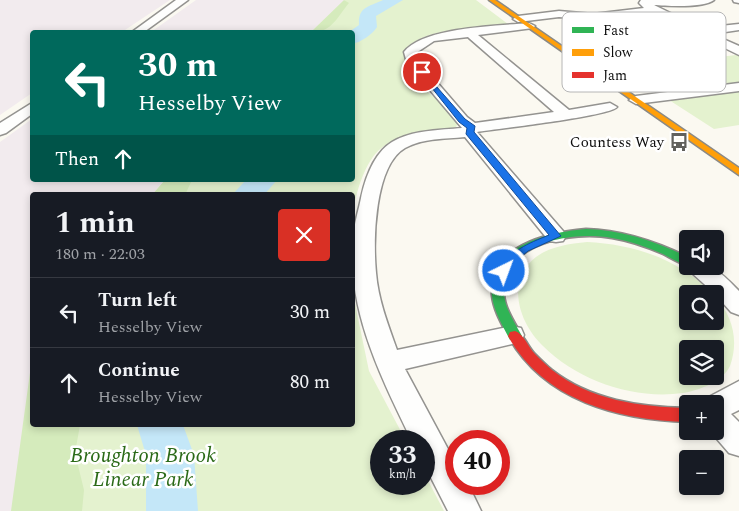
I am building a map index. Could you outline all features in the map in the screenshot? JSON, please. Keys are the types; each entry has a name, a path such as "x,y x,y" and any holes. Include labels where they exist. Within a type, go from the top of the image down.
{"street":[{"path":"140,30 183,0"},
{"path":"492,0 562,47"},
{"path":"500,0 523,21"},
{"path":"642,1 678,3 709,0"},
{"path":"642,1 658,12"},
{"path":"637,12 654,10"},
{"path":"556,236 454,108 411,60 410,52 415,46 434,38 458,33 472,33 562,14"},
{"path":"726,29 739,27"},
{"path":"472,33 472,36 566,115"},
{"path":"726,45 739,51"},
{"path":"726,89 739,87"},
{"path":"631,92 739,160"},
{"path":"643,100 702,92"},
{"path":"643,100 739,172"},
{"path":"466,511 388,362 369,302 362,252 364,224 376,177 386,158 397,146 406,142 432,136 610,107"},
{"path":"0,130 30,108"},
{"path":"679,258 647,244 620,237 587,234 556,236 524,249 512,259 504,271 499,285 498,300 512,335 526,354 551,376 584,395 620,408 659,415 679,414"},
{"path":"712,275 730,284 739,306"},
{"path":"388,362 512,335"},
{"path":"724,404 739,394"},
{"path":"724,426 739,443"}],"shaded area":[{"path":"0,0 170,0 125,30 30,30 30,94 0,115"},
{"path":"196,0 345,0 313,30 154,30"},
{"path":"30,120 30,182 163,182 155,192 30,192 30,427 32,427 42,511 0,511 0,142"}],"green space":[{"path":"344,0 349,3 329,27 324,30 313,30"},
{"path":"345,0 476,0 508,24 442,32 418,40 407,47 406,65 410,73 415,80 442,104 458,123 456,127 403,137 378,151 361,180 355,201 355,192 155,192 163,182 355,182 355,30 313,30"},
{"path":"726,56 739,56 739,125 714,129 657,92 726,92"},
{"path":"163,182 191,182 186,192 155,192"},
{"path":"587,242 621,246 638,250 671,263 679,267 679,275 691,275 703,285 679,285 679,330 724,330 724,309 733,329 734,338 733,357 726,372 724,374 724,340 679,340 679,385 708,385 683,393 645,394 608,385 573,369 557,358 543,346 527,326 519,302 518,290 526,267 542,253 560,246"},
{"name":"Broughton Brook Linear Park","path":"355,304 369,371 400,430 370,430 370,495 435,494 444,511 42,511 48,427 355,427"},
{"path":"30,373 30,427 80,427 75,453 84,490 82,511 11,511"}],"waterway":[{"path":"355,37 368,27 367,14 395,0"},
{"path":"250,192 261,182"},
{"path":"161,427 170,455 172,511"}],"traffic: fast":[{"path":"515,336 500,304 498,293 500,276 508,262 520,251 535,243 569,234 601,233 646,243 679,258"}],"traffic: slow":[{"path":"492,0 562,49"},
{"path":"624,92 739,172"}],"traffic: jam":[{"path":"515,336 529,357 547,374 567,388 590,398 639,412 679,415"}],"place":[{"name":"Countess Way","path":"679,142"}],"route":[{"path":"422,72 454,108 462,120 472,128 469,132 556,236 539,241 524,249 512,259 504,271"}]}
